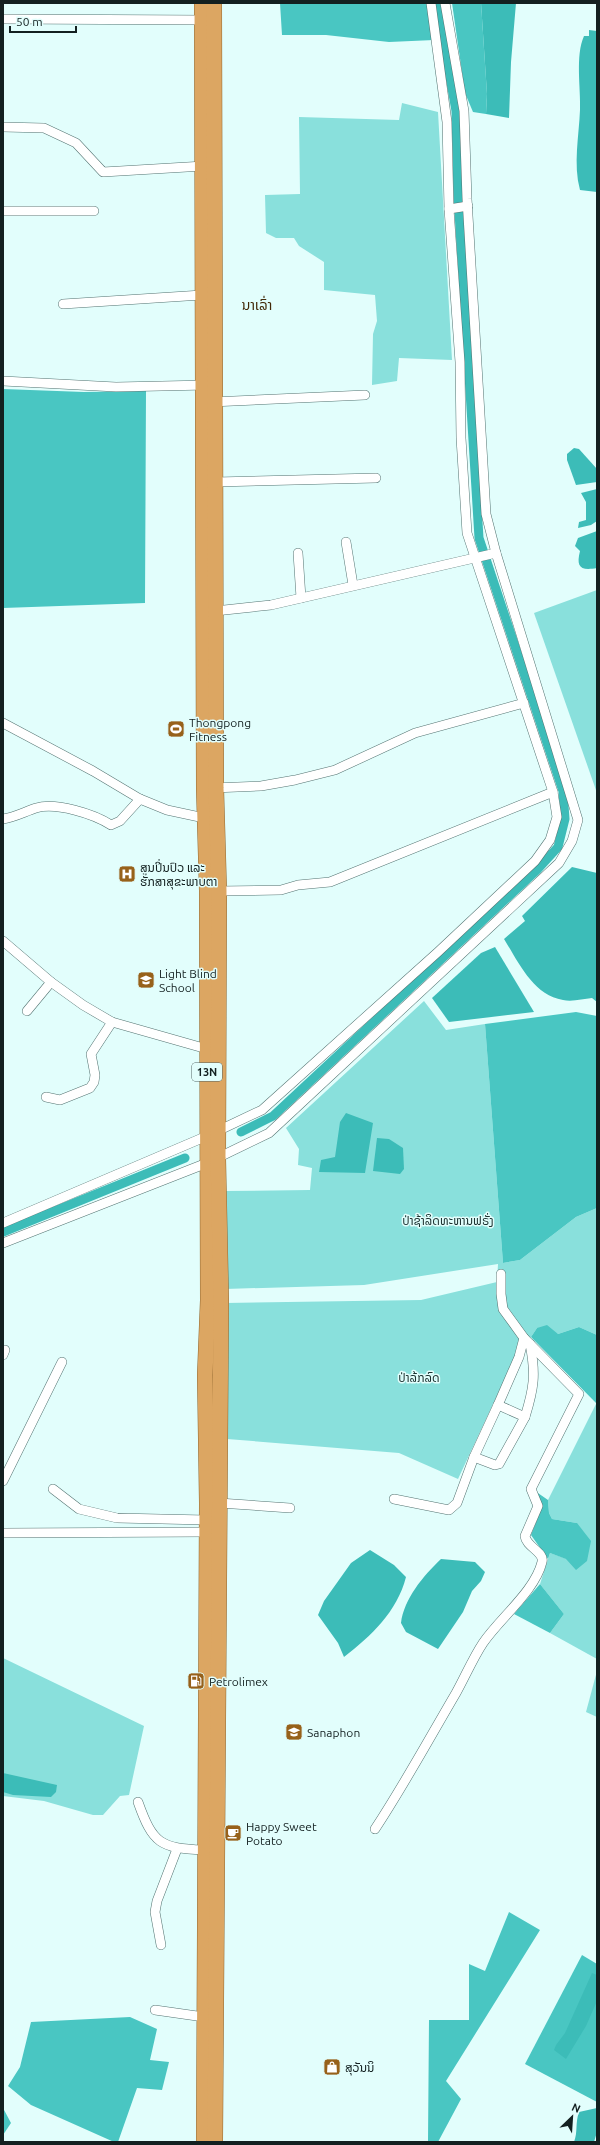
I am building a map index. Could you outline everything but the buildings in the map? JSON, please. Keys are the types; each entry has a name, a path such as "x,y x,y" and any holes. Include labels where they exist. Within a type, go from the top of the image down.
{"highway":[{"name":"13N","path":"202,3 208,20 209,385"},
{"name":"13N","path":"210,788 215,611 216,482 202,295 208,20 214,3"},
{"name":"13N","path":"210,402 211,819 207,1048 213,1133"},
{"name":"13N","path":"204,2142 206,1526 218,891 211,819"},
{"name":"13N","path":"213,1160 221,1300 215,2142"}],"street":[{"path":"3,1222 213,1133 262,1110 438,952 535,861 550,840 557,817 553,792 478,556 467,534 461,438 460,362 449,209 447,122 431,3"},
{"path":"3,1243 213,1160 269,1133 559,863 572,841 578,820 494,553 486,514 464,111 445,3"},
{"path":"3,19 208,20"},
{"path":"3,127 44,128 76,143 103,172 204,166"},
{"path":"449,209 468,206"},
{"path":"3,211 94,211"},
{"path":"63,304 202,295"},
{"path":"3,381 116,387 209,385"},
{"path":"210,402 365,395"},
{"path":"216,482 376,478"},
{"path":"346,542 353,585"},
{"path":"298,553 301,598"},
{"path":"215,611 271,605 494,553"},
{"path":"210,788 261,786 295,780 335,770 415,733 524,703"},
{"path":"3,723 93,771 140,799 167,810 211,819"},
{"path":"218,891 281,890 298,885 330,882 553,792"},
{"path":"3,819 16,817 37,808 68,808 101,819 111,825 120,821 140,799"},
{"path":"3,941 51,982 112,1022 207,1048"},
{"path":"26,1011 51,982"},
{"path":"46,1097 60,1100 90,1088 94,1082 95,1075 91,1054 112,1022"},
{"path":"375,1829 416,1762 483,1643 533,1583 541,1565 542,1556 528,1544 525,1536 538,1506 531,1489 579,1394 527,1341 503,1309 501,1274"},
{"path":"394,1499 449,1510 457,1503 474,1458 527,1341"},
{"path":"474,1458 495,1465 499,1464 525,1417 534,1386 534,1362 527,1341"},
{"path":"3,1481 62,1362"},
{"path":"498,1405 525,1417"},
{"path":"53,1489 79,1509 117,1518 206,1526"},
{"path":"219,1503 290,1508"},
{"path":"3,1533 206,1526"},
{"path":"138,1802 152,1834 160,1843 177,1849 204,1850"},
{"path":"161,1945 155,1912 157,1901 177,1849"},
{"path":"155,2010 204,2018"}],"green space":[{"path":"402,103 438,112 452,360 399,358 397,381 372,385 373,334 377,321 375,295 324,290 324,262 299,246 294,238 276,238 266,233 265,195 300,194 299,117 399,120"},
{"path":"597,590 597,793 534,613"},
{"path":"424,1001 446,1030 485,1024 503,1263 520,1260 576,1217 597,1208 597,1335 579,1327 558,1334 537,1328 531,1337 523,1340 458,1479 399,1453 227,1439 225,1303 421,1300 497,1282 498,1264 364,1285 225,1289 224,1191 310,1190 312,1168 298,1165 299,1149 286,1128"},
{"path":"596,1404 597,1659 550,1633 564,1614 540,1584 550,1553 567,1559 577,1523 552,1519 549,1513 548,1500"},
{"path":"3,1658 144,1726 129,1795 120,1796 103,1815 93,1815 44,1801 3,1796"},
{"path":"597,1671 597,1717 586,1712"}],"shaded area":[{"path":"280,3 429,3 434,40 389,42 326,35 282,35"},
{"path":"452,3 481,3 487,94 486,114 473,112 465,93"},
{"path":"481,3 516,3 511,62 509,118 486,114 487,94"},
{"path":"589,30 597,31 597,192 580,190 577,170 580,110 579,62 581,44 584,36 589,36"},
{"path":"3,389 84,392 146,391 145,603 3,608"},
{"path":"574,448 579,449 597,469 597,482 576,485 567,460 567,454"},
{"path":"597,489 597,521 591,525 578,528 579,522 586,520 586,502 581,493"},
{"path":"597,531 597,568 583,568 579,564 580,551 575,546 578,538"},
{"path":"572,867 597,873 597,1002 592,998 566,1001 552,997 543,992 521,968 504,939 525,921 522,916"},
{"path":"495,947 534,1012 449,1022 432,998 481,953"},
{"path":"576,1012 597,1016 597,1208 576,1217 520,1260 503,1263 485,1024"},
{"path":"346,1113 373,1123 365,1173 319,1172 321,1160 335,1157 340,1122"},
{"path":"377,1138 389,1139 403,1148 404,1169 400,1174 373,1171"},
{"path":"547,1325 558,1334 579,1327 597,1335 597,1404 531,1337 537,1328"},
{"path":"535,1491 548,1500 549,1513 552,1519 577,1523 591,1541 587,1561 576,1570 566,1559 550,1553 548,1559 531,1535 542,1507"},
{"path":"370,1550 394,1565 406,1577 402,1590 390,1612 364,1641 344,1657 338,1643 318,1615 324,1601 351,1563"},
{"path":"441,1559 475,1562 485,1572 481,1581 472,1591 463,1612 438,1649 406,1632 401,1623 406,1605 415,1588"},
{"path":"540,1584 564,1614 550,1633 514,1614"},
{"path":"3,1773 57,1785 56,1792 51,1797 13,1795 3,1792"},
{"path":"509,1912 540,1930 446,2081 461,2099 438,2142 428,2142 429,2020 469,2020 469,1964 485,1971"},
{"path":"582,1955 597,1964 597,2102 525,2064"},
{"path":"592,1973 597,1975 597,2001 586,2026 566,2059 554,2050 565,2033"},
{"path":"130,2017 157,2029 150,2060 169,2062 162,2090 137,2088 118,2142 114,2142 31,2105 8,2086 20,2067 31,2022"},
{"path":"3,2108 11,2123 3,2135"},
{"path":"597,2108 597,2132 594,2142 574,2142 579,2112"}],"waterway":[{"path":"241,1132 273,1116 537,870 558,847 565,819 563,791 479,538 458,196 456,111 437,3"},
{"path":"3,1232 185,1158"}],"place":[{"name":"Thongpong Fitness","path":"176,729"},
{"name":"ສູນປິ່ນປົວ ແລະ ຮັກສາສຸຂະພາບຕາ","path":"127,874"},
{"name":"Light Blind School","path":"146,980"},
{"name":"Petrolimex","path":"196,1681"},
{"name":"Sanaphon","path":"294,1732"},
{"name":"Happy Sweet Potato","path":"233,1833"},
{"name":"ສຸວັນນິ","path":"332,2067"}],"district":[{"name":"ນາເລົ່າ","path":"257,305"}],"park label":[{"name":"ປ່າຊ້າລິດທະຫານຟຣັ່ງ","path":"448,1220"},
{"name":"ປ່າລ້ກລົດ","path":"419,1377"}]}
